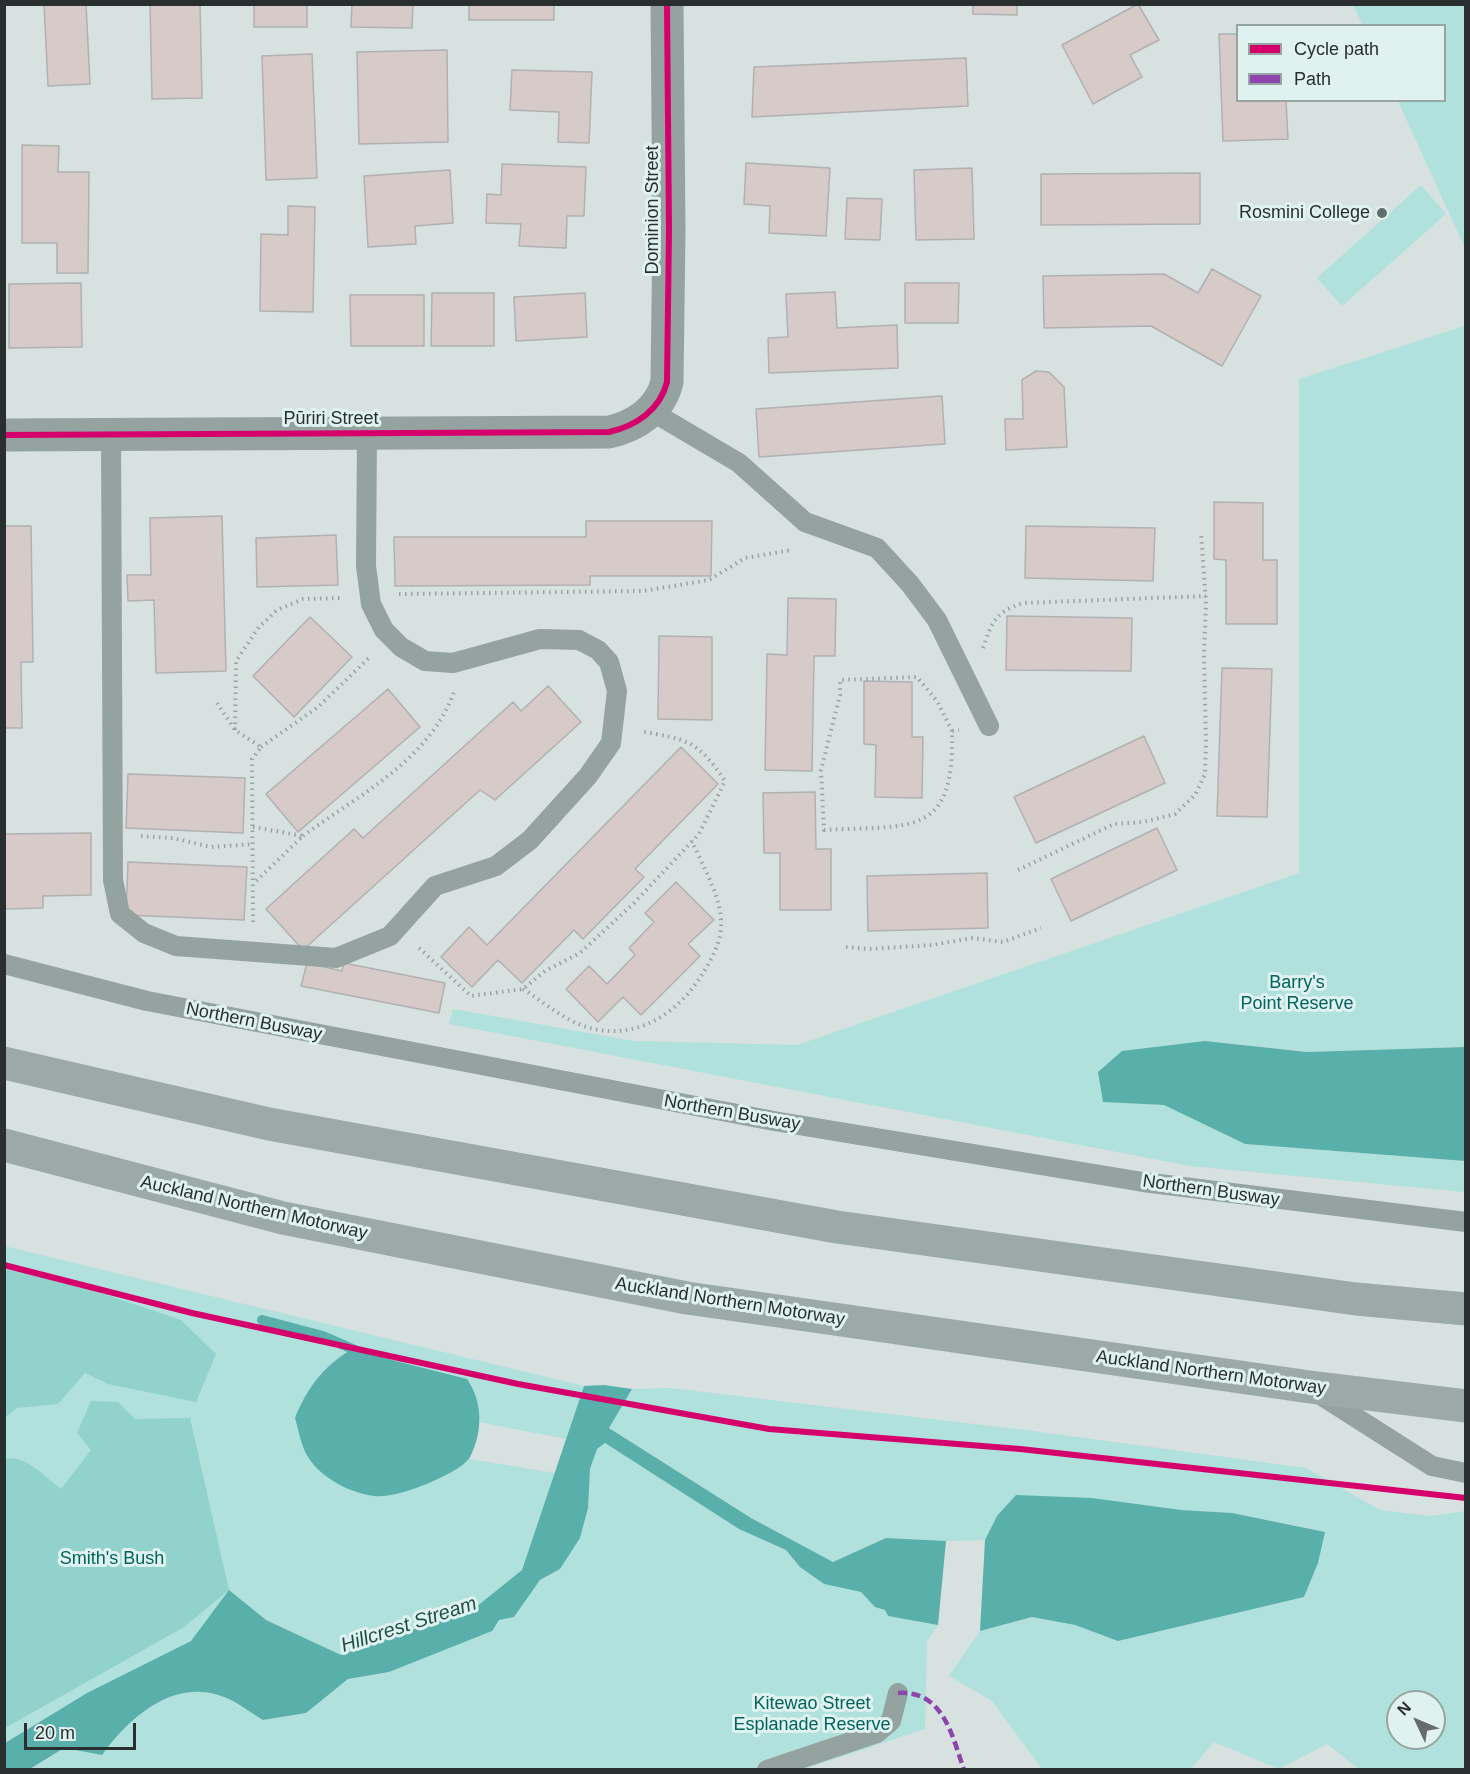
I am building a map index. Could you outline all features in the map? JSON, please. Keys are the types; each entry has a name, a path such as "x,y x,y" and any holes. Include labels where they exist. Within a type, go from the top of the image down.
{"highway":[{"path":"4,1063 269,1124 837,1227 1344,1298 1466,1309"},
{"name":"Auckland Northern Motorway","path":"4,1145 283,1218 687,1298 1310,1387 1466,1406"}],"street":[{"name":"Dominion Street","path":"651,411 665,391 668,373 667,4"},
{"name":"Pūriri Street","path":"4,435 609,432 627,428 651,411"}],"lane":[{"path":"651,411 739,463 805,522 824,532 877,548 910,584 937,620 989,726"},
{"path":"111,434 113,880 120,914 144,933 176,946 254,950 336,958 390,936 435,886 496,866 530,840 588,776 611,743 617,691 609,662 598,650 579,640 540,639 453,663 425,661 401,647 389,635 371,604 369,595 366,566 368,434"},
{"name":"Northern Busway","path":"4,964 147,1001 774,1121 1143,1182 1466,1222"},
{"path":"1310,1387 1432,1466 1466,1473"},
{"path":"766,1770 877,1733 891,1721 898,1693"}],"path":[{"path":"1018,870 1114,824 1143,822 1175,814 1195,795 1205,774 1206,596 1201,532"},
{"path":"235,730 236,661 259,627 277,610 303,599 369,595 644,591 709,580 745,558 788,549 798,552"},
{"path":"964,672 982,652 992,623 1005,608 1023,603 1206,596"},
{"path":"254,950 252,759 261,747 318,707 389,635"},
{"path":"253,884 303,836 415,754 442,720 450,702 454,690 453,663"},
{"path":"917,677 937,700 952,730 953,766 947,793 930,815 914,825 824,830 821,770 840,695 840,680 917,677"},
{"path":"217,703 235,730 261,747"},
{"path":"398,927 437,967 471,996 523,989 545,971 580,953 634,903 699,834 725,781 712,762 689,741 613,726"},
{"path":"952,730 989,726"},
{"path":"253,827 303,836"},
{"path":"113,835 173,838 211,847 253,844"},
{"path":"523,989 571,1021 603,1030 636,1030 676,1009 706,971 721,928 715,895 692,841"},
{"path":"846,947 869,949 932,945 973,938 1003,942 1041,928"}],"green space":[{"path":"1353,5 1465,5 1465,248 1398,102 1446,102 1446,24 1362,24"},
{"path":"1421,185 1446,214 1342,306 1317,278"},
{"name":"Barry's Point Reserve","path":"1465,326 1465,1047 1307,1052 1205,1041 1103,1102 1164,1105 1245,1144 1465,1161 1465,1192 1190,1166 449,1024 453,1009 634,1041 797,1045 1299,873 1299,379"},
{"name":"Smith's Bush","path":"4,1246 584,1386 566,1439 479,1422 470,1459 555,1473 522,1570 476,1607 341,1655 266,1620 229,1591 191,1641 87,1693 5,1743"},
{"path":"5,1269 74,1284 181,1320 216,1354 196,1402 108,1384 85,1373 58,1404 17,1408 5,1418"},
{"path":"670,1388 1033,1431 1306,1468 1380,1510 1430,1516 1465,1511 1465,1769 1359,1769 1327,1744 1279,1769 1214,1742 1191,1769 1042,1769 992,1701 949,1676 980,1631 1032,1617 1075,1625 1118,1641 1304,1597 1318,1563 1325,1532 1232,1513 1181,1510 997,1516 985,1540 886,1538 833,1562 751,1518 608,1427 632,1389"},
{"name":"Smith's Bush","path":"91,1401 118,1402 135,1419 190,1418 229,1590 184,1627 5,1728 5,1459 13,1458 28,1463 61,1489 91,1450 77,1433"},
{"name":"Kitewao Street Esplanade Reserve","path":"605,1443 739,1529 786,1550 800,1567 824,1584 861,1592 875,1607 885,1610 888,1616 938,1625 927,1641 925,1729 804,1769 30,1770 64,1748 102,1755 124,1728 138,1716 167,1698 184,1693 201,1692 224,1697 263,1720 306,1713 348,1679 389,1672 499,1620 514,1617 540,1580 560,1569 580,1538 588,1508 590,1469 597,1449"}],"shaded area":[{"path":"1205,1041 1307,1052 1465,1047 1465,1161 1245,1144 1164,1105 1103,1102 1098,1072 1122,1051"},
{"path":"356,1347 384,1358 467,1379 476,1397 479,1427 474,1447 465,1463 428,1483 400,1493 382,1496 355,1492 320,1472 308,1457 295,1418 319,1377 335,1361"},
{"path":"604,1385 632,1389 609,1428 751,1518 833,1562 886,1538 946,1541 938,1625 888,1616 885,1610 875,1607 861,1592 824,1584 800,1567 786,1550 739,1529 605,1443 597,1449 590,1469 588,1508 580,1538 560,1569 540,1580 514,1617 499,1620 492,1631 389,1672 348,1679 306,1713 263,1720 224,1697 201,1692 184,1693 167,1698 138,1716 124,1728 102,1755 64,1748 30,1769 5,1769 5,1743 87,1693 191,1641 229,1590 266,1620 341,1655 476,1607 522,1570 584,1386"},
{"path":"1016,1495 1092,1498 1181,1510 1232,1513 1325,1532 1318,1563 1304,1597 1118,1641 1075,1625 1032,1617 980,1631 985,1540 997,1516"}],"building":[{"path":"44,4 86,4 90,84 48,86"},
{"path":"150,4 200,4 202,98 152,99"},
{"path":"254,4 307,4 307,27 254,27"},
{"path":"352,4 413,4 412,28 351,27"},
{"path":"469,4 554,4 554,20 469,20"},
{"path":"973,4 1017,4 1017,15 973,14"},
{"path":"1138,4 1159,40 1130,55 1142,77 1093,104 1062,45"},
{"path":"1219,34 1236,34 1236,102 1286,102 1288,139 1223,141"},
{"path":"447,50 448,142 359,144 357,52"},
{"path":"312,54 317,178 266,180 262,56"},
{"path":"966,58 968,106 752,117 754,67"},
{"path":"512,70 592,72 589,143 558,142 559,112 510,110"},
{"path":"22,145 59,146 58,172 89,172 88,273 57,273 57,243 22,243"},
{"path":"746,163 830,168 826,236 769,233 770,206 744,204"},
{"path":"502,164 586,167 584,216 567,216 566,248 519,246 521,224 486,223 487,194 501,195"},
{"path":"972,168 974,239 916,240 914,170"},
{"path":"450,170 453,223 415,226 416,244 368,247 364,176"},
{"path":"1200,173 1200,224 1041,225 1041,174"},
{"path":"847,198 882,199 880,240 845,239"},
{"path":"288,206 315,207 313,312 260,311 261,234 288,235"},
{"path":"1212,269 1261,296 1222,366 1151,326 1044,328 1043,276 1164,274 1198,293"},
{"path":"81,283 82,347 9,348 9,284"},
{"path":"905,283 959,283 958,323 905,323"},
{"path":"835,292 837,328 897,325 898,368 769,373 768,338 788,337 786,294"},
{"path":"432,293 494,293 494,346 431,346"},
{"path":"585,293 587,337 516,341 514,297"},
{"path":"350,295 424,295 424,346 351,346"},
{"path":"1036,371 1049,372 1064,387 1067,447 1006,450 1005,419 1023,419 1022,380"},
{"path":"942,396 945,444 759,457 756,409"},
{"path":"1214,502 1263,503 1263,560 1277,560 1277,624 1226,624 1226,560 1214,559"},
{"path":"222,516 226,671 156,673 154,600 128,601 127,575 151,575 150,518"},
{"path":"586,521 712,521 711,576 590,576 590,585 395,586 394,537 586,537"},
{"path":"4,526 31,526 33,662 21,662 22,728 4,728"},
{"path":"1026,526 1155,528 1153,581 1025,578"},
{"path":"336,535 338,585 257,587 256,538"},
{"path":"788,598 836,599 835,656 814,656 812,771 765,770 767,654 787,655"},
{"path":"1007,616 1132,618 1131,671 1006,670"},
{"path":"310,617 352,657 294,717 253,676"},
{"path":"659,636 712,637 712,720 658,719"},
{"path":"1222,668 1272,669 1267,817 1217,816"},
{"path":"864,681 912,682 912,737 923,737 922,798 875,797 876,745 864,744"},
{"path":"548,686 581,722 495,800 480,790 303,950 266,909 354,829 363,838 513,702 521,711"},
{"path":"388,689 420,727 298,832 266,794"},
{"path":"1144,736 1165,783 1036,843 1014,797"},
{"path":"681,747 718,784 635,869 644,877 583,939 574,930 522,983 498,960 472,987 441,957 469,927 487,945"},
{"path":"128,774 245,778 243,833 126,828"},
{"path":"815,792 816,849 831,849 831,910 780,910 780,853 764,853 763,793"},
{"path":"1157,828 1177,870 1071,921 1051,879"},
{"path":"91,833 91,895 43,896 43,908 4,909 4,834"},
{"path":"128,862 247,867 244,920 126,915"},
{"path":"987,873 988,928 868,931 867,876"},
{"path":"676,882 714,920 688,944 700,956 641,1015 623,997 598,1022 566,989 589,966 607,984 635,955 629,948 654,922 645,913"},
{"path":"307,963 342,971 344,963 445,983 439,1013 301,986"}],"waterway":[{"path":"262,1320 323,1336 364,1354"}],"marked path":[{"path":"898,1693 913,1694 926,1699 935,1707 950,1729 964,1770"}],"cycle path":[{"path":"4,435 609,432 637,421 653,409 664,392 667,382 669,231 667,4"},
{"path":"4,1265 192,1313 518,1384 769,1429 1020,1449 1466,1498"}],"place":[{"name":"Rosmini College","path":"1382,213"}],"water label":[{"name":"Hillcrest Stream","path":"409,1625"}]}
